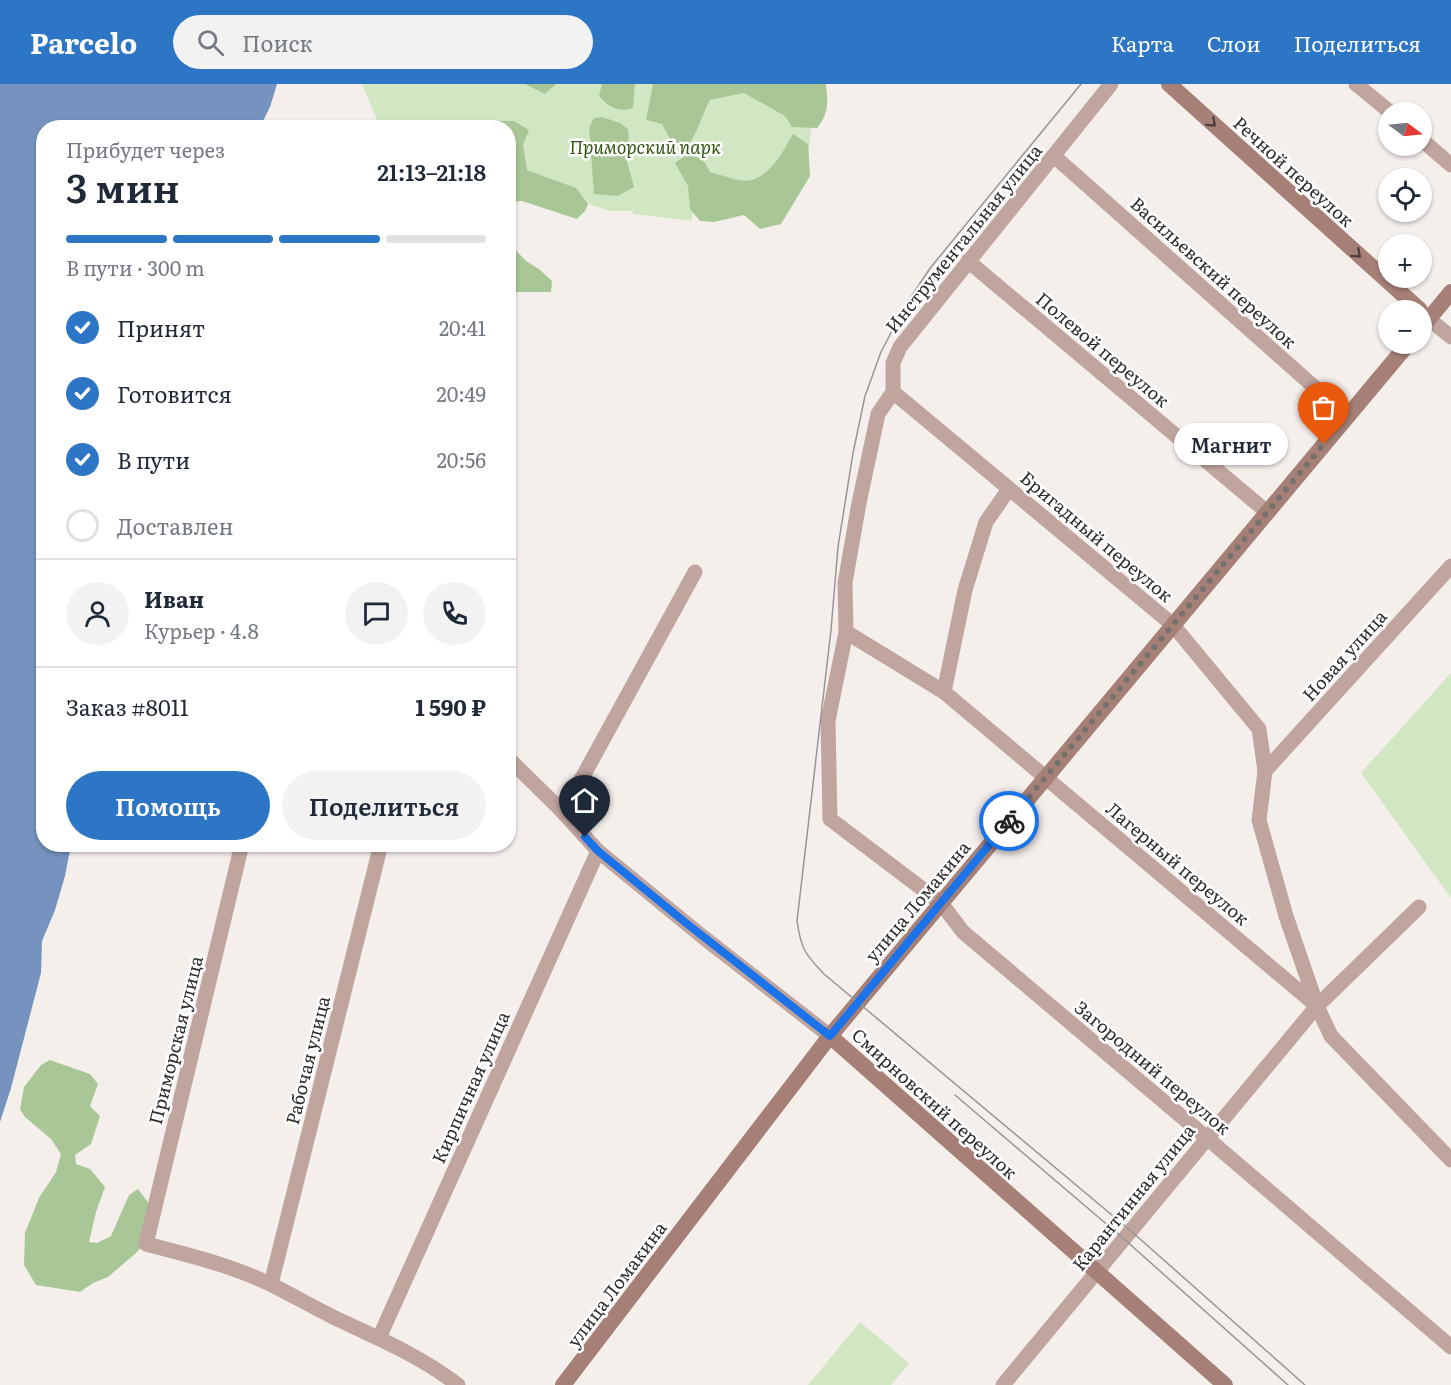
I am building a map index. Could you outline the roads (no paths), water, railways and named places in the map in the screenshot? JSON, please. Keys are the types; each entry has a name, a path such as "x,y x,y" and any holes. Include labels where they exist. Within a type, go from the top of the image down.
{"main road":[{"name":"Речной переулок","path":"1169,84 1404,300"},
{"path":"1432,309 1451,292"},
{"name":"улица Ломакина","path":"564,1385 830,1036 1400,354"},
{"name":"Смирновский переулок","path":"830,1036 1225,1385"}],"street":[{"name":"Инструментальная улица","path":"893,392 893,363 900,346 1112,84"},
{"path":"1356,84 1378,102"},
{"path":"1432,149 1451,165"},
{"name":"Васильевский переулок","path":"1054,156 1347,416"},
{"name":"Полевой переулок","path":"968,261 1268,512"},
{"name":"Речной переулок","path":"1432,323 1451,337"},
{"path":"846,632 845,583 859,503 878,414 893,392"},
{"name":"Бригадный переулок","path":"893,392 1173,625 1259,729 1265,771 1259,820 1286,916 1317,1006"},
{"path":"944,692 965,591 986,522 1009,489"},
{"name":"Новая улица","path":"1265,771 1451,566"},
{"path":"560,809 582,778 695,572"},
{"name":"Лагерный переулок","path":"846,632 944,692 1317,1006 1331,1036 1451,1161"},
{"name":"Загородний переулок","path":"846,632 828,721 830,819 941,903 963,933 1451,1347"},
{"name":"Смирновский переулок","path":"516,766 598,851 830,1036"},
{"name":"Кирпичная улица","path":"379,1338 598,851"},
{"name":"Приморская улица","path":"240,852 146,1244 202,1258 271,1284"},
{"name":"Рабочая улица","path":"271,1284 379,852"},
{"name":"Карантинная улица","path":"1004,1385 1317,1006 1419,907"},
{"path":"271,1284 379,1338 458,1385"}],"water":[{"path":"0,84 277,84 264,120 36,120 36,852 70,852 55,910 42,941 41,973 0,1122"}],"tram line":[{"path":"1081,84 931,267 906,304 881,352 865,396 838,547 831,630 797,921 802,945 824,974 1131,1231 1305,1385"},
{"path":"955,1095 1124,1239 1288,1385"}],"place":[{"name":"Магнит","path":"1324,444"}],"park label":[{"name":"Приморский парк","path":"645,146"}]}
